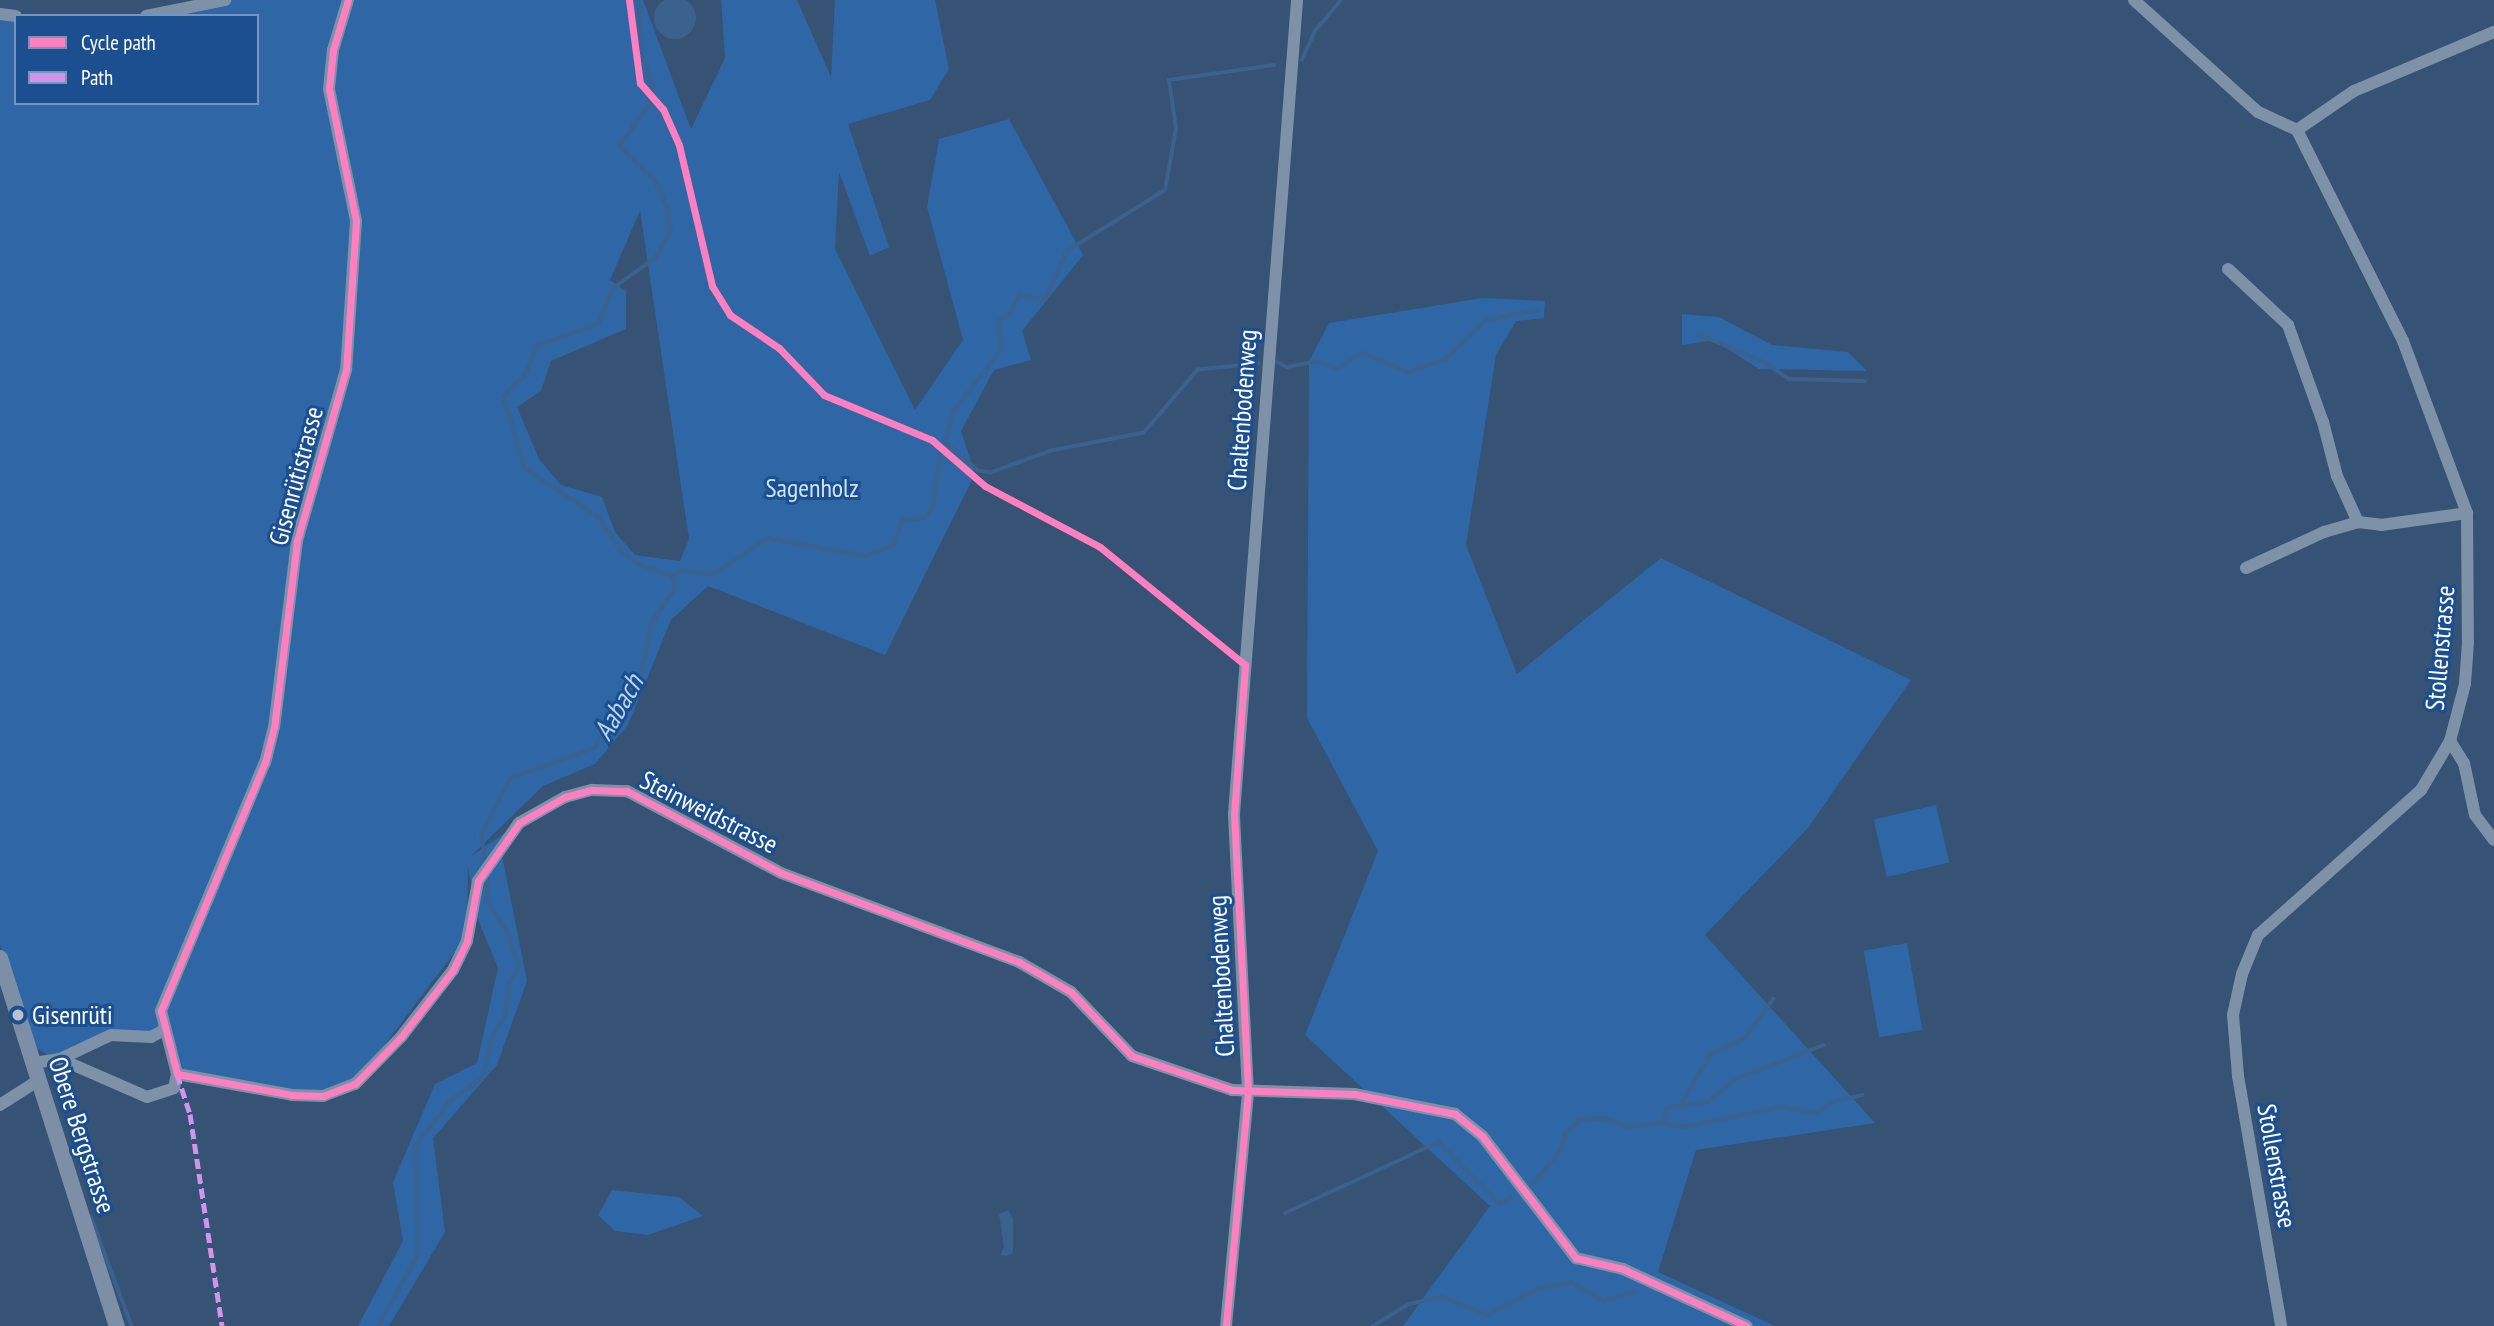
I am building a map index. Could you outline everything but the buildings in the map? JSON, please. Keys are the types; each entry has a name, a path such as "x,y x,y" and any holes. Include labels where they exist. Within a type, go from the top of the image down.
{"main road":[{"name":"Obere Bergstrasse","path":"0,958 117,1326"}],"street":[{"path":"156,14 225,0"},
{"name":"Gisenrütistrasse","path":"164,1030 161,1011 265,762 274,727 297,541 346,370 355,221 329,89 333,50 348,0"},
{"name":"Chaltenbodenweg","path":"1226,1326 1248,1092 1234,814 1297,0"},
{"path":"2134,0 2258,112 2297,130 2354,91 2494,32"},
{"name":"Stollenstrasse","path":"2281,1326 2238,1076 2233,1015 2242,974 2258,935 2421,790 2450,741 2465,684 2468,642 2467,513 2403,341 2297,130"},
{"path":"2228,269 2288,325 2323,422 2337,476 2358,522"},
{"path":"2246,568 2324,532 2358,522 2381,525 2467,513"},
{"path":"2450,741 2463,763 2475,815 2494,840"},
{"name":"Steinweidstrasse","path":"177,1074 292,1096 323,1096 355,1084 401,1037 453,970 467,941 483,873 519,823 536,809 592,790 627,791 781,873 1019,962 1071,992 1132,1056 1248,1092 1354,1094 1455,1114 1482,1137 1576,1258 1623,1269 1747,1326"},
{"path":"34,1063 60,1059 111,1035 151,1037 164,1030 177,1074 174,1088 147,1097 60,1059"},
{"path":"0,1105 39,1080"}],"green space":[{"name":"Sagenholz","path":"225,0 643,0 691,129 725,58 721,0 797,0 831,77 835,0 935,0 949,69 930,100 848,124 889,247 870,256 839,172 835,249 915,410 963,340 927,207 939,139 1009,119 1083,255 1022,331 1031,360 994,370 961,431 975,474 885,655 708,586 671,620 628,725 595,764 543,786 470,857 519,823 501,850 527,981 497,1065 433,1138 445,1232 389,1326 358,1326 403,1241 393,1182 435,1084 477,1063 498,968 477,917 468,867 467,936 355,1084 323,1096 177,1074 163,1030 89,1042 60,1059 48,1055 36,1048 0,946 0,14 14,16 14,105 259,105 259,14 156,14","holes":["640,211 689,539 680,561 635,555 615,532 602,497 561,485 539,459 517,407 541,391 551,361 626,329 626,291 610,280"]},
{"path":"1482,298 1545,301 1544,318 1516,321 1496,355 1466,545 1517,674 1661,558 1911,680 1808,828 1705,935 1875,1123 1696,1150 1658,1272 1775,1326 1403,1326 1490,1206 1305,1035 1378,851 1307,718 1309,361 1329,323"},
{"path":"1682,314 1719,317 1772,345 1848,352 1867,371 1759,369 1714,340 1682,345"},
{"path":"1936,805 1949,862 1887,877 1874,819"},
{"path":"1907,943 1922,1030 1879,1037 1864,951"},
{"path":"612,1190 679,1197 703,1216 648,1235 615,1231 598,1215"}],"shaded area":[{"path":"667,-1 683,-1 690,3 694,10 694,26 690,33 683,37 667,37 660,33 656,26 656,10 660,3"},
{"path":"1008,1210 1013,1218 1013,1253 1006,1256 1000,1255 1004,1247 999,1214"}],"waterway":[{"name":"Aabach","path":"639,0 641,52 653,86 650,104 620,146 656,182 668,209 671,231 656,258 614,288 599,324 538,346 524,377 504,397 525,468 599,517 622,552 640,565 672,576"},
{"path":"1302,60 1315,31 1341,0"},
{"path":"1259,364 1198,370 1144,433 1051,451 991,473 978,471 945,442 954,410 1001,350 999,321 1011,312 1020,295 1045,300 1067,251 1165,190 1176,129 1169,80 1274,65"},
{"path":"1277,362 1287,367 1317,361 1338,369 1362,353 1408,372 1446,359 1486,320 1538,310"},
{"path":"1698,334 1764,362 1789,379 1865,381"},
{"path":"673,575 682,571 713,575 768,538 866,556 894,545 902,520 925,518 932,509 941,452"},
{"name":"Aabach","path":"486,863 481,835 511,778 595,748 608,716 641,675 651,623 675,589 672,576"},
{"name":"Aabach","path":"378,1326 417,1257 416,1145 451,1100 483,1078 491,1039 505,1016 509,984 519,967 506,930 488,903 487,874"},
{"path":"1680,1106 1710,1055 1745,1038 1773,999"},
{"path":"1531,1186 1561,1150 1566,1132 1580,1120 1602,1118 1629,1127 1663,1123 1667,1107 1708,1102 1736,1079 1824,1045"},
{"path":"1664,1124 1685,1127 1782,1107 1815,1113 1834,1102 1862,1095"},
{"path":"1285,1213 1439,1142 1500,1204 1511,1198"},
{"path":"91,1216 132,1326"},
{"path":"1373,1326 1409,1304 1442,1297 1487,1315 1539,1288 1572,1283 1604,1301 1634,1292"}],"marked path":[{"path":"177,1074 190,1114 222,1326"}],"cycle path":[{"path":"348,0 333,50 329,89 356,221 346,370 297,541 274,727 265,762 161,1011 177,1074 292,1095 323,1096 355,1084 401,1037 453,970 467,941 478,881 519,823 565,797 592,790 627,791 781,873 1019,962 1071,992 1132,1056 1232,1090 1354,1094 1455,1114 1483,1137 1576,1258 1623,1269 1747,1326"},
{"path":"629,0 640,83 663,109 679,145 712,286 730,315 779,348 824,395 932,440 985,486 1100,547 1245,665 1234,814 1248,1092 1226,1326"}],"place":[{"name":"Gisenrüti","path":"18,1015"}]}
